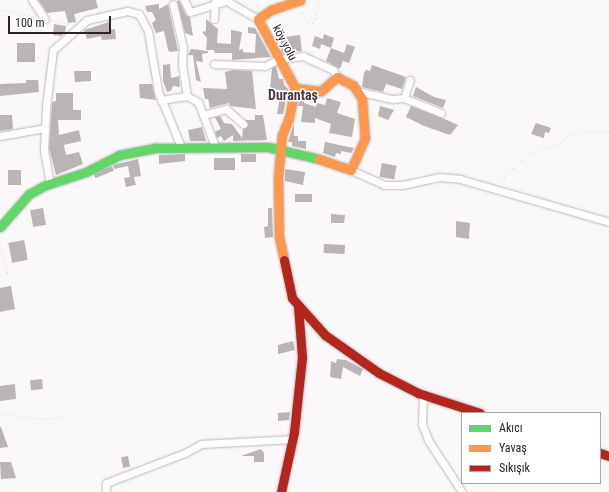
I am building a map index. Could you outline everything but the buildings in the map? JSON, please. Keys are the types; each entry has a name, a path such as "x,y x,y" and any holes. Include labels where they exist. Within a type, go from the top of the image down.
{"street":[{"path":"32,0 45,19"},
{"path":"184,0 190,12"},
{"path":"178,18 215,2 225,0 258,19"},
{"name":"köy yolu","path":"295,88 278,59 258,19 271,10 297,1"},
{"path":"214,19 215,2"},
{"path":"173,4 178,18 187,96"},
{"path":"50,184 44,150 53,50 87,20 128,11 139,14 148,31 150,55 161,100 181,147"},
{"path":"214,64 265,66 278,59 303,56 333,70 337,77 353,85 362,99 365,138 351,170"},
{"path":"337,77 321,90 295,88 282,135 278,177 279,236 292,298 325,335 379,373 423,395 477,412"},
{"path":"404,98 410,80"},
{"path":"357,91 392,99 404,98 441,113"},
{"path":"161,100 187,96 198,102 216,149"},
{"path":"203,115 226,109 243,124"},
{"path":"0,136 45,128"},
{"path":"0,227 29,194 50,184 86,172 119,155 181,147 216,149 268,147 327,161 384,185 402,185 439,177 460,179 527,200 609,222"},
{"path":"282,492 293,439 302,357 298,306"},
{"path":"423,395 422,424 428,440 462,492"},
{"path":"106,492 106,482 185,453 201,444 293,439"}],"path":[{"path":"297,1 302,15 308,22 313,23 319,7 318,0"},
{"path":"492,188 530,152 557,145 568,136 584,131 609,132"},
{"path":"0,245 9,278"},
{"path":"0,413 42,419 67,417"}],"traffic: fast":[{"path":"0,227 29,194 46,185 86,172 119,155 156,148 268,147 319,159"}],"traffic: slow":[{"path":"284,260 279,236 278,177 282,135 289,118 295,88 258,19 271,10 300,0"},
{"path":"295,88 321,91 337,77 353,85 362,99 365,138 351,170 319,159"}],"traffic: jam":[{"path":"284,260 292,298 325,335 379,373 418,393 477,412"},
{"path":"281,492 294,432 302,357 298,306"},
{"path":"601,453 609,456"}],"district":[{"name":"Durantaş","path":"293,95"}]}
